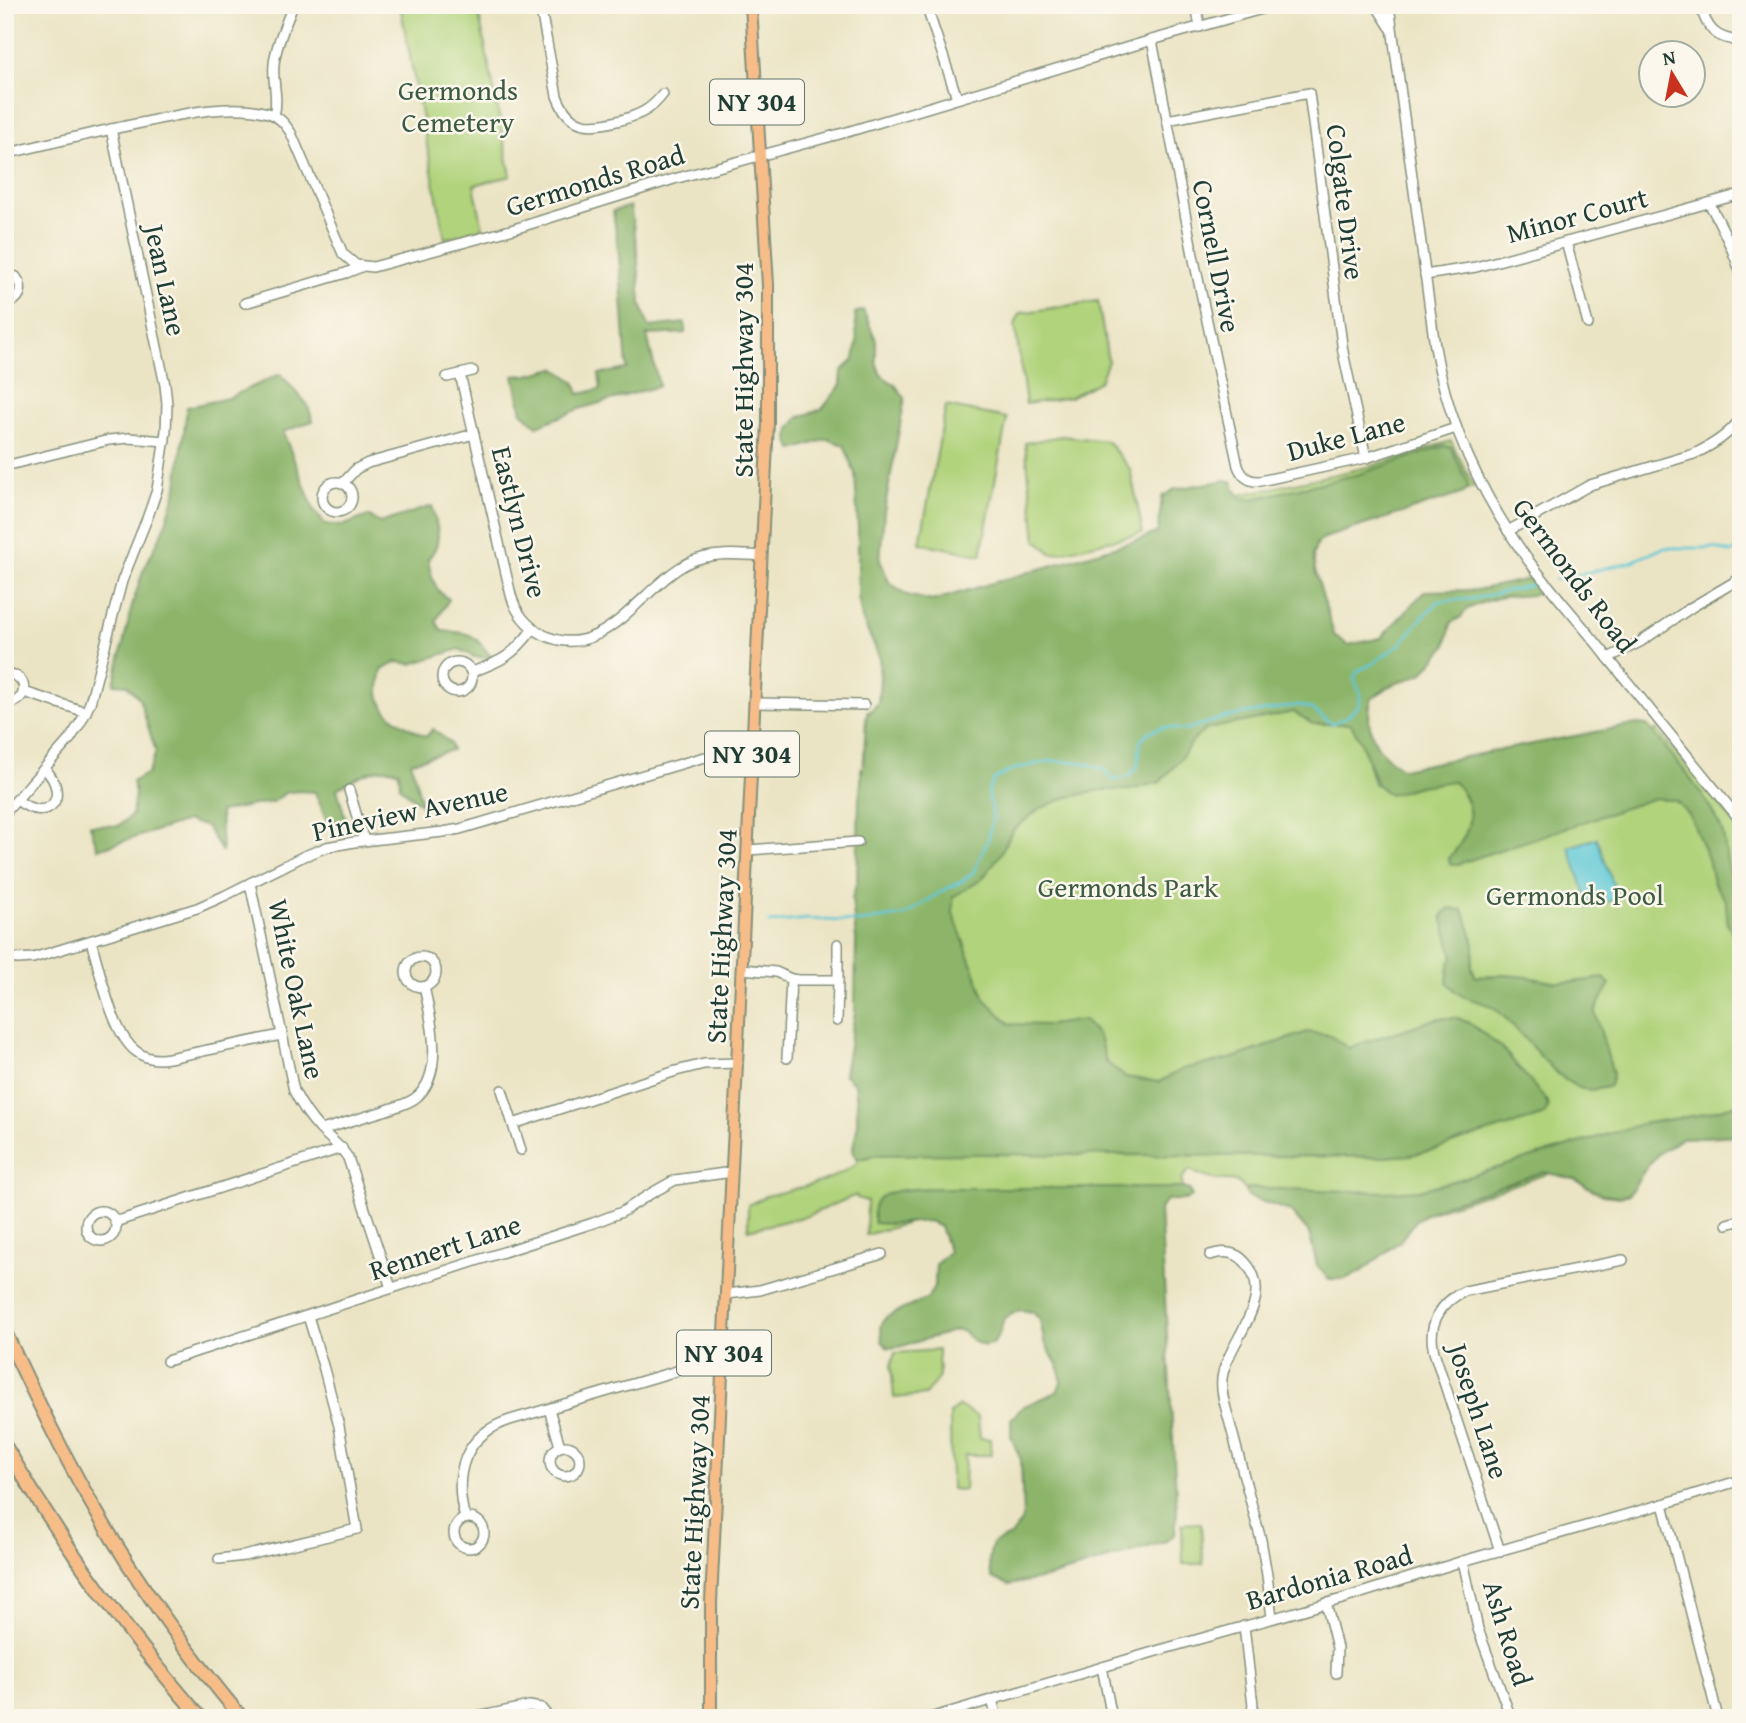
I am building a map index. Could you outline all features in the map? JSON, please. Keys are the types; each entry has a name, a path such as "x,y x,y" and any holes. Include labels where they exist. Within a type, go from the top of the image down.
{"highway":[{"path":"5,1332 59,1445 120,1551 177,1636 242,1718"},
{"path":"5,1446 47,1515 100,1592 201,1718"}],"main road":[{"name":"NY 304","path":"751,5 760,155"},
{"name":"State Highway 304","path":"711,1718 711,1610 767,432 767,264 760,155"}],"street":[{"path":"274,115 275,61 293,5"},
{"path":"540,5 557,96 573,120 597,126 637,116 651,107 663,94"},
{"path":"926,5 957,98"},
{"path":"1196,5 1200,27"},
{"name":"Germonds Road","path":"245,303 361,267 379,266 457,245 674,179 884,122 957,98 1276,5"},
{"name":"Germonds Road","path":"1376,5 1394,35"},
{"name":"Germonds Road","path":"1389,5 1436,357 1456,428 1484,489 1508,531 1663,728 1741,821"},
{"path":"1700,5 1706,23 1712,30 1725,39 1741,41"},
{"name":"Cornell Drive","path":"1152,40 1193,255 1238,466 1246,478"},
{"name":"Colgate Drive","path":"1167,120 1310,93 1343,352 1366,458"},
{"path":"5,154 187,113 251,110 274,115 291,133 341,252 350,262 361,267"},
{"name":"Jean Lane","path":"111,129 165,385 165,441"},
{"name":"Minor Court","path":"1425,275 1469,268 1741,194"},
{"path":"1709,203 1726,235 1741,274"},
{"path":"1566,242 1588,324"},
{"path":"5,273 16,277 21,288 16,299 5,304"},
{"path":"447,377 473,372"},
{"name":"Eastlyn Drive","path":"460,374 513,601 521,617 533,629 564,641 591,638 610,627 690,562 716,556 762,556"},
{"path":"1508,531 1590,485 1707,448 1741,418"},
{"name":"Duke Lane","path":"1246,478 1259,481 1366,458 1456,428"},
{"path":"343,483 356,469 368,463 474,434"},
{"path":"5,466 109,440 135,438 165,441 155,499 122,581 96,685 86,712 70,739 5,813"},
{"path":"1608,658 1640,642 1692,607 1741,579"},
{"path":"472,672 510,655 533,629"},
{"path":"5,674 19,677 24,685 24,692 16,702 5,703"},
{"path":"24,692 86,712"},
{"path":"755,703 864,705"},
{"name":"Pineview Avenue","path":"5,957 33,958 189,911 319,850 364,840 460,829 701,758 724,754 752,754"},
{"path":"17,800 37,811 46,809 52,803 56,796 56,786 45,769"},
{"path":"349,790 364,840"},
{"path":"748,850 858,842"},
{"name":"White Oak Lane","path":"250,883 294,1091 303,1108 342,1148 353,1172 391,1288"},
{"path":"91,940 118,1028 128,1043 142,1055 156,1059 169,1058 281,1035"},
{"path":"837,1021 838,944"},
{"path":"742,969 776,972 791,979 838,980"},
{"path":"787,1058 791,979"},
{"path":"322,1130 408,1102 422,1091 431,1069 434,1045 424,987"},
{"path":"513,1124 690,1067 737,1063"},
{"path":"502,1090 521,1150"},
{"path":"115,1222 342,1148"},
{"name":"Rennert Lane","path":"167,1361 612,1216 675,1180 732,1172"},
{"path":"1727,1224 1741,1220"},
{"path":"1210,1255 1226,1252 1241,1258 1249,1267 1255,1284 1253,1309 1226,1363 1221,1384 1261,1540 1272,1618"},
{"path":"727,1294 760,1290 882,1254"},
{"name":"Joseph Lane","path":"1500,1550 1434,1352 1432,1334 1436,1317 1449,1300 1465,1291 1623,1259"},
{"path":"219,1559 244,1556 357,1529 339,1426 308,1316"},
{"path":"465,1518 460,1501 459,1481 462,1467 472,1447 482,1435 496,1426 724,1357"},
{"path":"549,1409 560,1446"},
{"name":"Bardonia Road","path":"930,1718 1741,1480"},
{"path":"1663,1504 1718,1718"},
{"name":"Ash Road","path":"1463,1561 1478,1629 1511,1718"},
{"path":"1326,1603 1337,1648 1336,1673"},
{"path":"1244,1626 1253,1705 1251,1718"},
{"path":"1102,1667 1112,1718"},
{"path":"992,1700 997,1718"},
{"path":"472,1718 529,1706 541,1708 549,1718"}],"green space":[{"name":"Germonds Cemetery","path":"400,5 477,5 511,176 474,185 483,228 445,239"},
{"path":"630,206 637,248 641,304 649,327 685,323 685,333 647,335 659,386 579,409 537,426 522,412 514,376 555,368 575,382 579,394 601,389 599,374 627,369 619,254 613,211"},
{"path":"1098,301 1108,361 1100,381 1070,397 1026,404 1015,325 1020,313"},
{"path":"863,310 876,340 876,362 881,375 895,385 905,398 884,512 880,560 889,582 907,595 932,601 1158,532 1162,497 1175,489 1227,480 1232,482 1240,498 1252,499 1359,474 1444,446 1451,447 1467,481 1468,487 1464,493 1324,538 1317,543 1313,555 1315,570 1334,635 1348,645 1381,638 1425,591 1476,590 1529,579 1535,582 1539,589 1534,595 1501,597 1481,603 1467,609 1451,623 1446,646 1422,674 1392,685 1371,699 1369,721 1374,740 1385,755 1402,769 1637,724 1647,725 1697,787 1721,828 1731,876 1741,874 1741,940 1736,940 1727,923 1726,901 1713,882 1708,859 1690,816 1676,801 1655,798 1458,864 1450,864 1449,858 1463,839 1469,820 1469,810 1461,791 1453,781 1419,786 1389,795 1377,785 1361,742 1351,724 1313,724 1294,712 1207,729 1194,739 1160,782 1129,790 1102,790 1065,798 1039,809 1012,831 1000,855 982,879 953,897 953,913 985,999 1010,1024 1049,1025 1084,1020 1099,1037 1106,1062 1125,1077 1159,1082 1183,1069 1230,1059 1307,1032 1329,1035 1348,1048 1438,1018 1458,1018 1471,1024 1502,1048 1546,1100 1546,1112 1542,1116 1441,1148 1411,1155 1384,1157 979,1154 879,1155 859,1159 854,1155 853,1148 857,1128 855,1084 844,1074 855,1013 856,939 852,898 857,882 859,799 866,716 878,703 879,656 862,619 858,596 855,474 844,445 827,439 793,450 789,441 790,429 799,417 822,409 841,385 842,371 854,360 857,342 855,313"},
{"path":"280,374 307,404 313,421 283,432 315,512 325,524 342,526 368,516 380,523 432,506 438,540 428,559 437,587 449,599 436,621 442,631 472,636 492,658 474,657 459,649 412,664 397,662 382,670 379,693 390,715 426,737 433,729 450,743 452,750 411,762 422,805 400,787 399,772 391,769 375,770 337,789 347,824 329,826 315,792 299,791 285,793 273,802 220,812 222,852 206,826 187,821 98,849 90,825 118,826 132,815 135,793 132,782 148,773 156,752 139,698 127,685 114,684 143,571 164,529 177,487 187,407 228,398"},
{"path":"946,406 1007,418 981,555 920,543"},
{"path":"1061,436 1107,441 1130,469 1143,533 1052,554 1036,539 1025,443"},
{"name":"Germonds Park","path":"1451,441 1474,487 1306,541 1374,784 1657,730 1741,831 1741,1110 1376,1230 1248,1188 1246,1191 1235,1181 1210,1178 1190,1170 1183,1178 1183,1188 1156,1188 944,1213 866,1235 867,1201 857,1198 856,1195 807,1216 748,1230 748,1205 766,1196 825,1180 857,1163 861,768 867,768 867,711 890,711 1171,534 1163,495 1232,481 1236,496 1368,467"},
{"path":"1449,908 1463,910 1467,919 1473,940 1472,965 1476,977 1505,975 1554,982 1604,978 1610,984 1595,1012 1613,1074 1610,1086 1590,1090 1572,1084 1549,1066 1494,1008 1463,996 1447,982 1453,957 1442,916"},
{"path":"1741,1103 1741,1135 1682,1138 1658,1154 1629,1194 1620,1197 1602,1195 1574,1179 1543,1172 1441,1206 1417,1219 1400,1241 1362,1271 1345,1279 1328,1279 1317,1265 1309,1233 1290,1211 1246,1194 1248,1188 1385,1192 1419,1190 1641,1124 1698,1115"},
{"path":"940,1188 1190,1190 1192,1196 1185,1200 1167,1200 1160,1209 1177,1512 1175,1534 1164,1542 1050,1577 1009,1585 992,1578 989,1560 993,1543 1011,1536 1023,1519 1021,1460 1011,1437 1011,1419 1024,1406 1057,1392 1061,1382 1060,1370 1044,1341 1040,1320 1033,1312 1020,1310 1004,1318 994,1343 984,1346 957,1330 899,1347 888,1348 882,1341 881,1326 886,1317 928,1298 935,1284 936,1264 949,1252 940,1227 929,1221 874,1223 874,1207 877,1200 892,1192"},
{"path":"938,1350 939,1377 925,1395 894,1398 891,1365 895,1353"},
{"path":"959,1406 978,1417 980,1438 990,1439 991,1455 965,1455 964,1490 951,1489 950,1413"},
{"path":"1201,1523 1203,1564 1183,1564 1182,1524"}],"water":[{"path":"1597,838 1618,898 1588,908 1569,847"}],"waterway":[{"path":"1555,580 1631,562 1663,548 1715,548 1731,553 1741,547"},
{"path":"769,923 808,919 861,922 906,915 973,873 988,840 993,817 988,792 994,779 1015,769 1049,761 1079,762 1102,768 1113,780 1128,777 1138,766 1140,742 1147,733 1164,727 1183,730 1227,717 1299,705 1312,709 1332,724 1348,716 1360,704 1360,691 1354,679 1357,671 1399,645 1439,601 1472,599 1537,584"}],"park label":[{"name":"Germonds Pool","path":"1575,895"}]}
